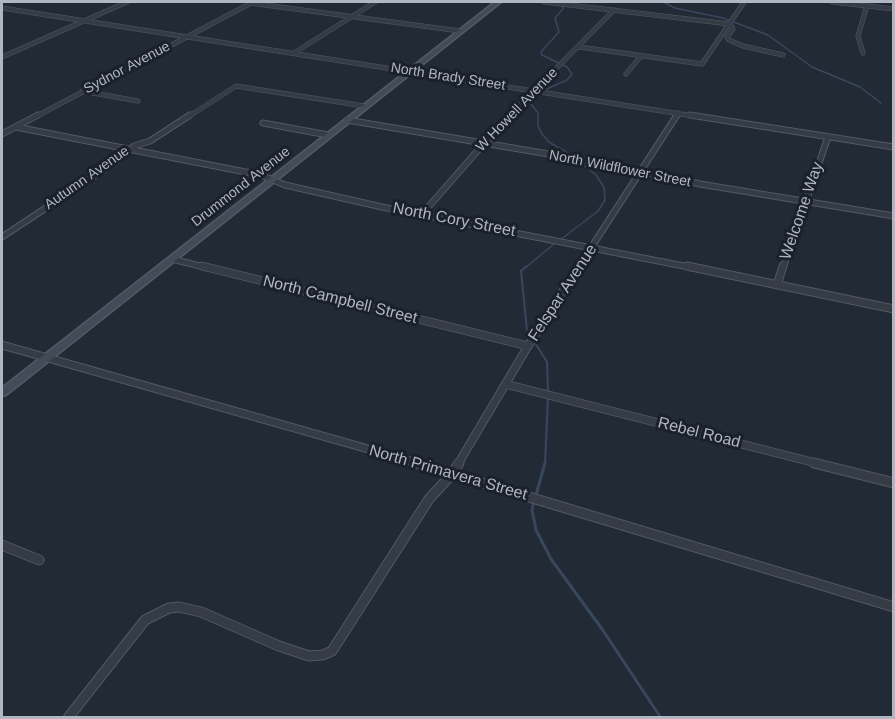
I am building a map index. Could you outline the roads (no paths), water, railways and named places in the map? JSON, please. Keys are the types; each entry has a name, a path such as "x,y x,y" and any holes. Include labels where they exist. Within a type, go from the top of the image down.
{"street":[{"path":"2,57 127,2"},
{"path":"252,2 460,31"},
{"name":"Sydnor Avenue","path":"2,134 252,2"},
{"path":"294,53 375,2"},
{"name":"Drummond Avenue","path":"2,393 498,2"},
{"path":"544,2 729,24 733,29 727,37 729,40 783,55"},
{"path":"579,47 702,64 744,2"},
{"path":"832,2 894,9"},
{"path":"863,53 858,36 867,5"},
{"name":"North Brady Street","path":"2,8 894,147"},
{"name":"W Howell Avenue","path":"423,213 483,145 614,10"},
{"path":"626,74 640,56"},
{"name":"Autumn Avenue","path":"2,237 120,159 129,150 150,141 236,86 364,106"},
{"path":"82,91 138,102"},
{"name":"Felspar Avenue","path":"68,717 145,620 169,608 179,607 201,612 279,646 309,656 323,655 332,651 429,499 452,474 528,346 678,113"},
{"name":"North Wildflower Street","path":"347,120 894,216"},
{"path":"262,123 327,135"},
{"name":"North Cory Street","path":"16,127 261,175 272,180 382,207 423,213 894,309"},
{"name":"Welcome Way","path":"777,285 828,137"},
{"name":"North Campbell Street","path":"172,259 528,346"},
{"name":"North Primavera Street","path":"2,345 535,497 894,606"},
{"name":"Rebel Road","path":"505,384 894,483"},
{"path":"2,545 39,561"}],"waterway":[{"path":"562,2 563,9 555,18 559,32 541,52 542,55 567,67 572,74 567,80 540,92 532,99 531,104 538,113 538,126 542,134 549,142 571,155"},
{"path":"663,2 675,8 723,18 768,35 812,67 860,87 881,103"},
{"path":"560,240 598,211 605,200 604,187 596,175 578,161"},
{"path":"525,268 555,243"},
{"path":"527,266 521,271 527,331 531,337"},
{"path":"534,341 547,362 548,392"},
{"path":"545,464 548,398"},
{"path":"536,495 545,463"},
{"path":"534,501 532,510 536,530 551,559 602,629 661,718"}]}
